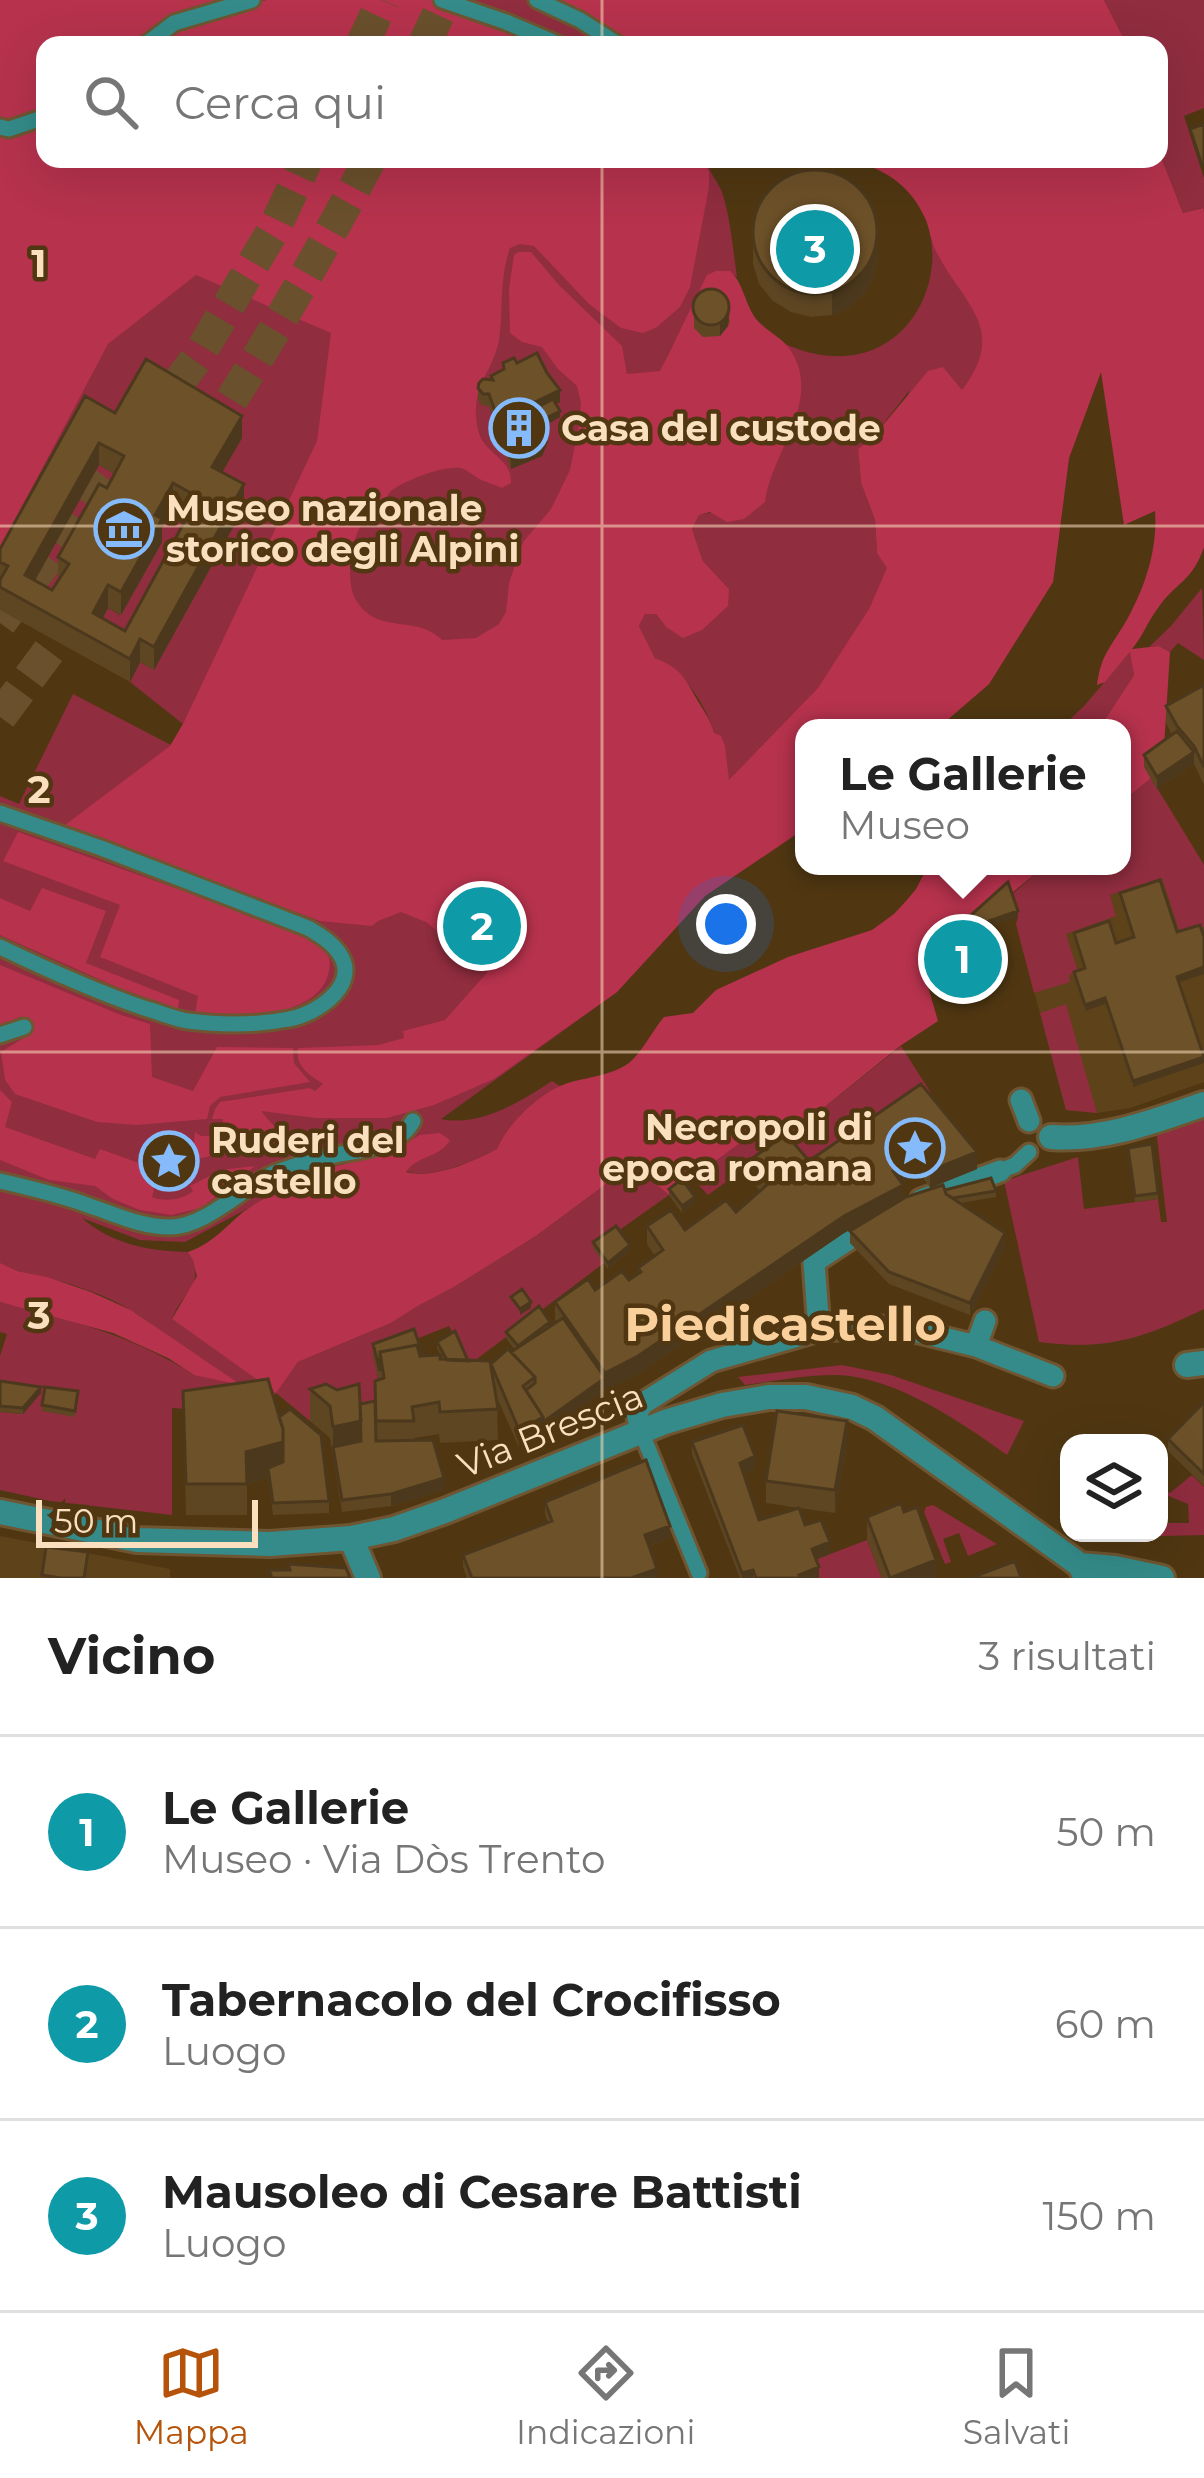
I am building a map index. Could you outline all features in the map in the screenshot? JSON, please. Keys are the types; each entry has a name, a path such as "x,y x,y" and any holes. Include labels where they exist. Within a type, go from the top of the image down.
{"street":[{"path":"1051,1137 1073,1139 1119,1131 1204,1104"},
{"path":"819,1330 814,1262 900,1209 1007,1168"},
{"path":"976,1346 985,1321"},
{"path":"641,1431 638,1413 642,1403 711,1361 819,1330 880,1327 920,1332 976,1346 1053,1376"},
{"name":"Via Brescia","path":"0,1512 137,1540 269,1544 351,1538 445,1511 710,1408 806,1396 875,1418 1083,1572 1115,1568 1162,1578"},
{"path":"351,1538 368,1578"}],"lane":[{"path":"157,36 174,23 252,0"},
{"path":"442,0 539,36"},
{"path":"537,0 605,36"},
{"path":"4,128 36,119"},
{"path":"0,813 308,928 341,957 344,975 336,993 321,1006 292,1019 184,1021 88,989 0,947"},
{"path":"0,1035 24,1027"},
{"path":"0,1181 55,1194 146,1226 182,1226 267,1177 394,1140 413,1120"},
{"path":"1007,1168 1029,1151"},
{"path":"641,1431 699,1573"}],"shaded area":[{"path":"0,0 968,0 975,36 36,36 36,168 709,168 726,205 737,277 729,271 695,301 666,358 595,609 714,733 692,689 675,670 655,658 639,626 645,614 656,614 666,627 729,589 703,561 692,529 699,515 764,502 799,403 801,383 785,344 839,356 882,346 912,318 929,281 931,240 917,202 886,173 868,168 1017,168 1101,369 1069,458 1053,582 989,684 948,719 795,719 795,835 705,896 617,992 441,1119 485,1116 552,1081 560,1086 516,1121 497,1149 440,1171 405,1171 419,1135 389,1151 333,1167 334,1171 284,1189 185,1242 140,1240 82,1218 131,1244 188,1252 194,1280 172,1319 276,1392 298,1362 391,1323 454,1287 536,1236 625,1170 639,1163 669,1195 594,1248 604,1263 469,1365 449,1326 374,1356 384,1410 310,1421 276,1393 267,1404 212,1411 172,1408 172,1515 50,1501 0,1490 0,1412 23,1414 0,1388 0,1356 7,1334 0,1332 0,1302 124,1339 194,1375 158,1330 110,1299 17,1271 0,1284 0,796 19,804 73,694 171,745 183,724 130,682 140,662 153,669 244,508 146,383 0,572","holes":["909,391 877,553 875,520 861,483 858,449"]},
{"path":"0,0 235,0 170,21 149,36 36,36 36,115 0,121"},
{"path":"267,0 431,0 530,36 168,36 187,24"},
{"path":"548,0 1104,0 1122,36 617,36"},
{"path":"1104,0 1204,0 1204,108 1184,116 1204,178 1204,212 1202,208 1183,213 1165,168 1168,36 1122,36"},
{"path":"36,125 36,168 707,168 709,187 690,287 680,307 643,333 621,328 589,304 534,246 510,248 498,346 480,389 476,414 481,438 507,467 511,483 502,488 453,468 397,487 361,526 350,572 352,591 364,610 385,621 432,632 442,640 476,638 499,624 506,612 509,583 523,542 551,509 570,470 581,403 577,386 542,347 510,333 514,255 531,252 622,346 627,374 660,371 707,275 730,271 756,319 791,351 799,370 798,408 765,502 744,519 727,522 710,512 699,515 692,529 703,561 729,589 728,606 702,630 683,638 656,614 645,614 639,626 655,658 683,677 714,733 721,736 729,780 818,688 869,609 887,568 877,553 875,520 861,483 858,449 928,371 943,367 962,390 982,350 977,318 936,251 917,203 899,183 871,168 1165,168 1183,213 1203,208 1204,212 1204,547 1195,567 1154,613 1132,649 1159,646 1170,652 1164,747 1151,778 1131,795 1131,719 1105,719 1134,675 1130,652 1097,685 1104,659 1144,583 1155,526 1155,511 1124,525 1101,372 1069,458 1053,582 989,684 948,719 795,719 795,835 705,896 617,992 494,1079 434,1105 387,1118 316,1118 261,1111 294,1141 266,1150 268,1140 192,1160 195,1132 223,1136 223,1119 212,1119 220,1102 315,1091 323,1084 301,1065 298,1048 378,1045 404,1038 403,1031 445,1020 523,932 507,936 502,910 493,909 469,914 448,940 426,922 401,912 372,926 320,921 65,825 170,746 183,724 317,441 331,333 196,275 108,344 0,548 0,133"},
{"path":"99,465 124,479 69,587 25,598"},
{"path":"173,506 198,520 125,653 93,636 108,608 120,615"},
{"path":"1202,588 1204,660 1178,643 1170,652 1149,647 1171,626"},
{"path":"1131,651 1134,675 1105,719 1070,719"},
{"path":"1151,778 1204,865 1204,1082 1130,1108 1097,1113 1066,1110 1016,924 1040,875 1131,875 1131,795"},
{"path":"1151,778 1204,865 1204,927 1180,933 1162,878 1110,895 1116,916 1066,934 1078,972 1069,975 1070,982 1034,993 1011,895 1034,875 1131,875 1131,795"},
{"path":"18,832 316,938 330,961 322,987 309,999 272,1013 195,1015 198,996 100,957 120,905 3,861"},
{"path":"923,875 1034,875 922,966 938,1021 780,1143 766,1124 669,1195 639,1164 625,1170 536,1236 454,1287 391,1323 298,1362 276,1393 172,1319 197,1276 188,1252 211,1240 253,1205 333,1171 333,1167 402,1146 419,1135 440,1133 450,1140 406,1172 441,1171 497,1149 516,1120 545,1094 629,1063 664,1017 693,1013 716,990 788,957 872,930 916,889"},
{"path":"42,888 106,911 86,963 179,1000 178,1009 0,935 0,898 30,911"},
{"path":"0,965 150,1024 152,1077 193,1091 217,1047 293,1048 294,1063 310,1082 220,1097 210,1106 207,1119 137,1125 97,1122 15,1094 5,1080 1,1052 28,1035 19,1017 0,1026"},
{"path":"1066,1004 1097,1113 1066,1110 1040,1013"},
{"path":"901,1046 931,1093 809,1179 780,1143 708,1195 692,1178 767,1123 781,1142"},
{"path":"0,1090 12,1102 5,1127 95,1159 100,1149 139,1163 157,1199 184,1196 193,1191 190,1186 221,1170 255,1166 201,1208 171,1215 140,1210 95,1186 49,1180 0,1160"},
{"path":"1204,1113 1204,1309 1124,1340 1085,1345 1039,1342 1004,1181 1078,1157 1084,1209 1158,1199 1161,1222 1167,1222 1156,1129"},
{"path":"0,1263 131,1310 241,1385 194,1375 113,1333 0,1302"},
{"path":"842,1365 891,1375 1024,1421 1007,1455 949,1416 883,1384 827,1375 745,1385 738,1377"},
{"path":"1192,1475 1204,1487 1204,1535 1168,1536 1168,1523 1189,1523 1188,1504 1170,1493"},
{"path":"933,1505 997,1544 968,1556 959,1533 943,1539 951,1562 945,1564 924,1512"},
{"path":"0,1536 170,1569 170,1578 0,1578"},
{"path":"867,1540 882,1578 818,1578 812,1561"}],"building":[{"path":"1204,124 1204,164 1202,165 1190,129"},
{"path":"815,170 839,174 859,188 873,208 877,232 873,256 859,276 839,290 815,294 791,290 771,276 757,256 753,232 757,208 771,188 791,174"},
{"path":"711,289 724,294 729,307 724,320 711,325 698,320 693,307 698,294"},
{"name":"Casa del custode","path":"537,353 560,390 535,402 548,430 542,444 511,457 489,394 483,394 479,383 493,380 491,376 504,369 503,363 514,358 517,363"},
{"name":"Museo nazionale storico degli Alpini","path":"146,359 242,416 212,467 244,484 154,647 140,639 130,659 0,587 8,566 0,562 0,549 85,396 115,413","holes":["99,443 124,456 107,488 99,484 58,557 69,564 52,590 25,575","173,483 198,497 125,631 93,613 108,585 121,592 162,519 155,515"]},
{"path":"553,399 560,411 546,418 540,406"},
{"path":"1204,685 1204,767 1166,706"},
{"path":"1177,731 1194,752 1157,777 1144,755"},
{"path":"1160,880 1177,932 1200,925 1204,937 1204,967 1177,977 1204,1057 1133,1081 1105,998 1085,1005 1074,972 1085,968 1074,933 1109,921 1116,943 1134,937 1120,893"},
{"path":"1008,882 1018,911 963,930 973,962 925,976 921,960"},
{"path":"486,907 495,917 478,932 469,922"},
{"path":"921,1084 977,1152 930,1171 920,1156 893,1171 903,1185 844,1216 638,1356 605,1373 555,1302 588,1279 595,1290 622,1271 629,1280 641,1272 638,1268 663,1250 647,1226 671,1210 685,1230 726,1200 736,1212 768,1184 750,1160 786,1134 809,1161"},
{"path":"1152,1144 1158,1193 1135,1196 1128,1148"},
{"path":"991,1178 996,1191 953,1198 946,1194 945,1190"},
{"path":"682,1179 695,1197 682,1206 669,1189"},
{"path":"943,1185 946,1194 1005,1233 970,1303 889,1272 850,1231 906,1197"},
{"path":"616,1226 630,1245 608,1263 593,1242"},
{"path":"522,1289 531,1302 520,1309 511,1297"},
{"path":"539,1306 550,1322 518,1346 506,1332"},
{"path":"563,1318 605,1378 543,1422 526,1390 535,1377 511,1352"},
{"path":"414,1329 423,1355 417,1345 380,1352 380,1371 373,1344"},
{"path":"455,1331 468,1361 447,1360 437,1342"},
{"path":"417,1345 420,1356 490,1361 498,1409 440,1412 439,1402 412,1407 414,1421 376,1421 375,1381 384,1378 380,1352"},
{"path":"508,1349 535,1377 523,1386 543,1417 519,1430 491,1364"},
{"path":"268,1379 283,1442 246,1452 247,1484 186,1484 183,1391"},
{"path":"0,1381 41,1387 23,1408 0,1406"},
{"path":"326,1384 337,1390 359,1384 361,1421 333,1427 330,1406 310,1389"},
{"path":"45,1387 78,1391 75,1411 42,1405"},
{"path":"375,1401 376,1441 433,1440 444,1478 391,1494 342,1500 333,1447 361,1441 360,1404"},
{"path":"1204,1402 1204,1474 1168,1439"},
{"path":"290,1409 321,1435 329,1501 273,1503 268,1468 283,1462 279,1417"},
{"path":"777,1411 847,1421 835,1490 766,1481"},
{"path":"743,1425 755,1456 740,1463 759,1520 799,1508 805,1525 821,1520 830,1542 812,1549 819,1567 800,1578 756,1578 753,1570 742,1573 692,1442"},
{"path":"646,1460 670,1526 645,1535 657,1569 631,1578 472,1578 463,1555 552,1521 545,1502"},
{"path":"901,1503 904,1512 917,1507 936,1560 890,1578 867,1517"},
{"path":"46,1547 88,1552 84,1578 42,1575"},
{"path":"1015,1561 1021,1578 971,1578"},
{"path":"288,1564 346,1568 350,1578 272,1578 269,1570 290,1570"}],"tunnel":[{"path":"366,36 383,0"},
{"path":"428,36 445,0"},
{"path":"0,623 199,355 275,227 303,168"},
{"path":"205,441 291,302 365,168"},
{"path":"0,717 81,608"}],"place":[{"name":"Mausoleo di Cesare Battisti","path":"815,249"},
{"name":"Casa del custode","path":"519,428"},
{"name":"Museo nazionale storico degli Alpini","path":"124,529"},
{"name":"Tabernacolo del Crocifisso","path":"482,926"},
{"name":"Le Gallerie","path":"963,959"},
{"name":"Necropoli di epoca romana","path":"915,1148"},
{"name":"Ruderi del castello","path":"169,1161"}],"district":[{"name":"Piedicastello","path":"785,1324"}]}
